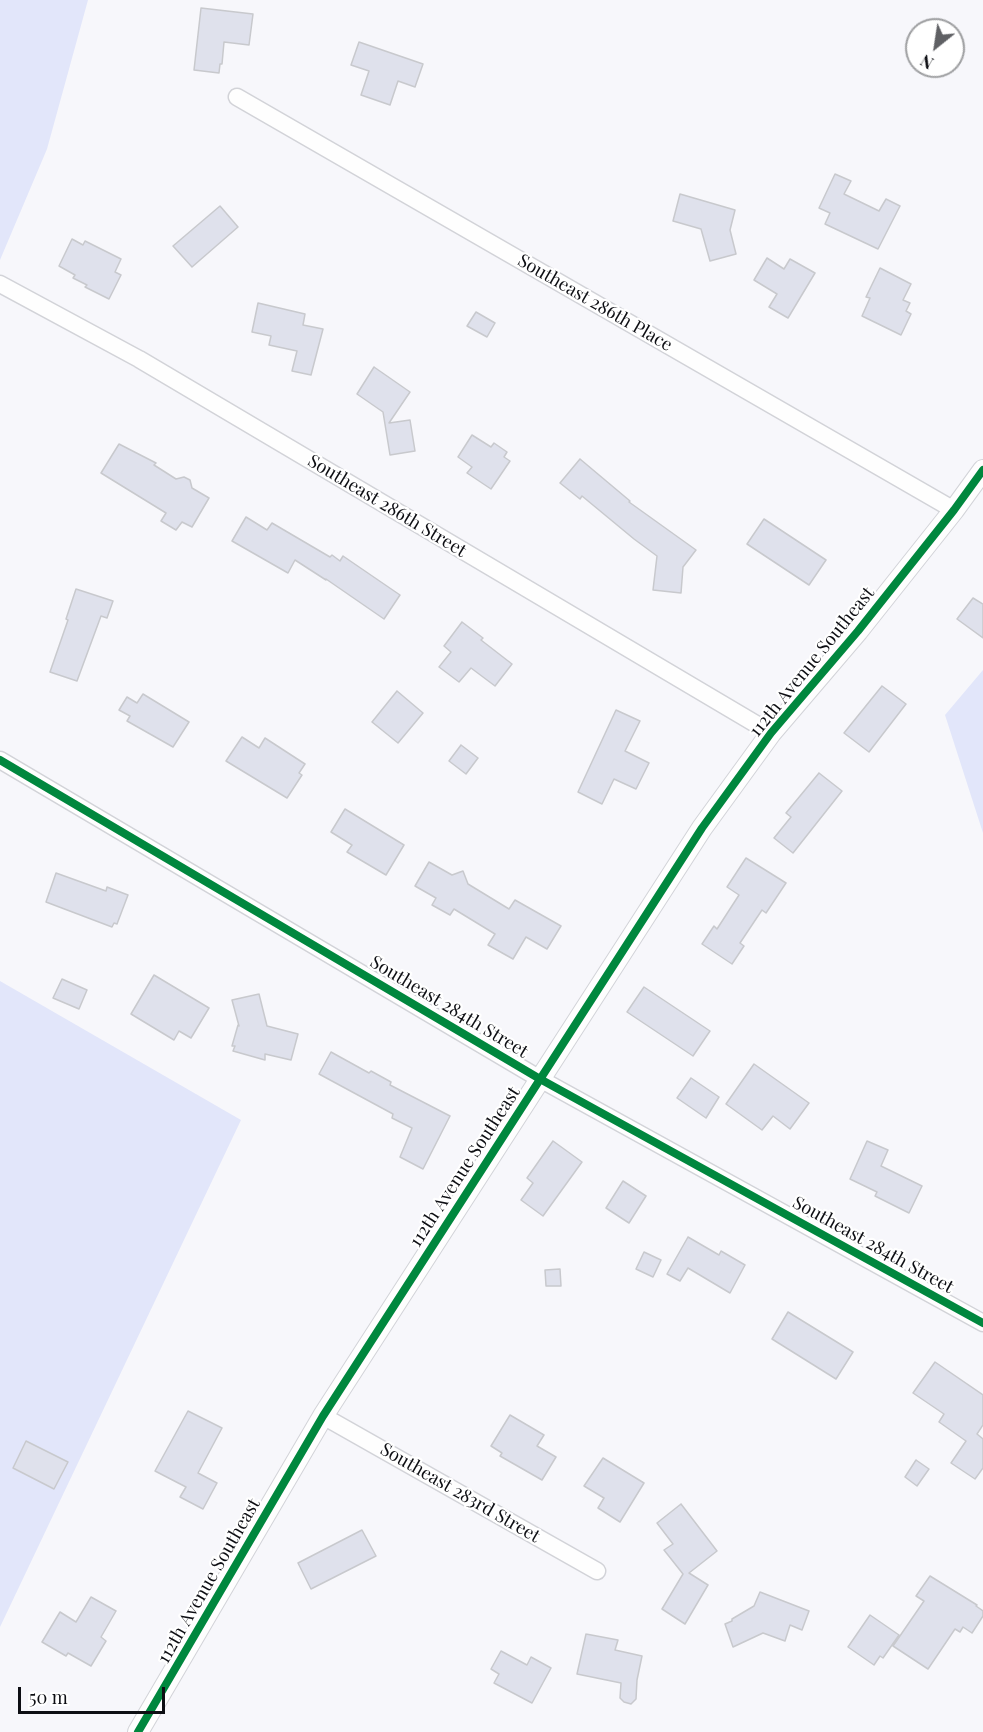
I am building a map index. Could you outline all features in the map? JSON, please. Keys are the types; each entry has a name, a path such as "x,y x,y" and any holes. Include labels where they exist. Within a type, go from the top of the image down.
{"street":[{"name":"Southeast 286th Place","path":"237,97 954,510"},
{"name":"Southeast 286th Street","path":"0,284 139,359 771,733"},
{"name":"112th Avenue Southeast","path":"138,1732 323,1416 702,828 771,733 858,631 983,470"},
{"name":"Southeast 284th Street","path":"0,760 540,1079 983,1323"},
{"name":"Southeast 283rd Street","path":"323,1416 597,1571"}],"shaded area":[{"path":"0,0 88,0 47,149 0,260"},
{"path":"983,670 983,833 945,715"},
{"path":"0,981 241,1120 0,1627"}],"building":[{"path":"201,8 253,14 249,45 224,42 219,73 194,70"},
{"path":"359,42 423,64 415,87 398,81 390,105 361,95 369,71 351,65"},
{"path":"835,174 851,181 844,194 879,211 886,199 900,206 878,249 825,224 830,213 819,208"},
{"path":"680,194 735,210 730,230 736,254 710,261 701,229 673,221"},
{"path":"220,206 238,227 192,267 173,246"},
{"path":"72,239 83,245 85,241 121,259 115,272 121,275 109,299 85,287 87,285 73,278 75,275 59,266"},
{"path":"767,258 784,269 790,259 815,273 788,318 769,307 777,294 754,280"},
{"path":"880,268 911,284 903,300 910,303 906,311 911,314 901,335 862,316 870,298 866,297"},
{"path":"258,303 305,314 303,325 323,329 311,375 292,371 297,351 269,345 271,336 252,332"},
{"path":"476,312 495,323 487,337 467,326"},
{"path":"374,367 410,392 389,423 410,420 415,451 390,455 383,412 357,394"},
{"path":"472,435 491,447 494,443 507,452 504,457 510,461 491,489 467,473 472,467 458,457"},
{"path":"119,444 156,463 154,465 176,479 184,477 190,480 192,488 209,498 192,527 182,522 176,530 161,521 166,513 101,473"},
{"path":"580,459 629,502 696,550 683,567 681,593 653,590 657,556 582,496 580,499 560,483"},
{"path":"246,517 267,530 272,523 330,557 332,555 340,561 343,556 400,595 384,619 295,560 288,573 232,541"},
{"path":"764,519 826,560 809,585 747,544"},
{"path":"76,589 113,601 107,618 101,616 77,681 50,672"},
{"path":"973,598 983,604 983,638 957,619"},
{"path":"462,622 512,664 495,686 471,668 459,682 439,667 451,652 444,646"},
{"path":"882,686 906,704 869,752 844,733"},
{"path":"397,691 423,713 398,743 372,722"},
{"path":"143,694 189,722 173,747 127,721 130,716 119,710 127,697 137,703"},
{"path":"616,710 640,721 625,751 649,763 636,789 614,779 602,804 578,792"},
{"path":"242,737 259,748 265,738 305,764 299,773 302,775 287,798 226,761"},
{"path":"461,745 478,758 466,774 449,761"},
{"path":"819,773 842,791 793,853 774,838 791,817 786,813"},
{"path":"345,809 404,845 386,875 347,852 352,845 331,832"},
{"path":"746,858 786,883 766,913 762,910 740,943 744,946 732,964 702,944 714,926 717,929 739,895 727,887"},
{"path":"429,862 452,875 463,871 468,884 509,909 515,900 561,926 547,949 526,937 513,959 488,945 495,934 454,909 450,915 432,905 436,898 415,886"},
{"path":"56,873 106,891 107,887 128,895 117,924 114,923 112,927 46,902"},
{"path":"154,975 209,1008 191,1038 179,1031 174,1040 131,1014"},
{"path":"62,979 87,990 79,1009 53,998"},
{"path":"644,987 710,1031 693,1056 627,1012"},
{"path":"259,994 267,1026 298,1034 291,1060 265,1054 265,1060 233,1051 235,1046 232,1046 239,1026 232,1000"},
{"path":"331,1052 369,1073 371,1071 391,1082 390,1085 450,1116 423,1169 400,1157 412,1128 392,1118 393,1114 319,1074"},
{"path":"754,1064 809,1103 790,1129 773,1116 762,1130 726,1104"},
{"path":"691,1078 719,1097 706,1118 677,1098"},
{"path":"553,1141 582,1162 543,1216 521,1200 533,1183 527,1178"},
{"path":"867,1141 888,1150 881,1166 922,1186 909,1213 875,1196 877,1192 850,1179"},
{"path":"623,1181 646,1196 629,1223 606,1208"},
{"path":"688,1237 719,1255 721,1251 745,1265 730,1293 688,1268 680,1281 667,1274"},
{"path":"644,1252 661,1260 653,1277 636,1269"},
{"path":"560,1269 561,1286 546,1286 545,1270"},
{"path":"788,1312 853,1352 836,1379 772,1339"},
{"path":"935,1362 983,1395 983,1425 977,1434 983,1439 983,1468 975,1479 951,1463 966,1441 939,1422 944,1414 913,1393"},
{"path":"188,1411 222,1428 198,1473 217,1483 203,1509 180,1497 186,1487 155,1471"},
{"path":"510,1415 544,1435 537,1446 556,1457 542,1480 500,1456 502,1453 491,1446"},
{"path":"26,1441 68,1462 54,1489 13,1468"},
{"path":"603,1458 644,1483 620,1522 598,1508 604,1498 584,1486"},
{"path":"916,1460 929,1469 917,1486 905,1477"},
{"path":"681,1504 717,1551 689,1573 708,1585 685,1624 662,1609 683,1574 664,1550 673,1544 657,1523"},
{"path":"362,1530 376,1556 311,1589 298,1563"},
{"path":"930,1576 977,1605 983,1611 983,1616 972,1633 963,1627 960,1632 955,1629 928,1669 893,1646 924,1601 916,1596"},
{"path":"760,1592 809,1611 802,1630 790,1625 785,1641 763,1633 733,1647 725,1624 754,1606"},
{"path":"91,1597 116,1611 101,1637 106,1641 91,1666 68,1653 66,1656 42,1642 60,1612 76,1622"},
{"path":"870,1615 899,1635 883,1658 880,1656 874,1665 848,1647"},
{"path":"586,1634 618,1640 615,1650 642,1656 636,1699 631,1704 620,1698 621,1683 577,1674"},
{"path":"501,1651 527,1665 531,1657 551,1668 532,1703 494,1683 499,1674 491,1669"}],"cycle path":[{"path":"138,1732 323,1416 702,828 771,733 858,631 983,470"},
{"path":"0,760 540,1079 983,1323"}]}
